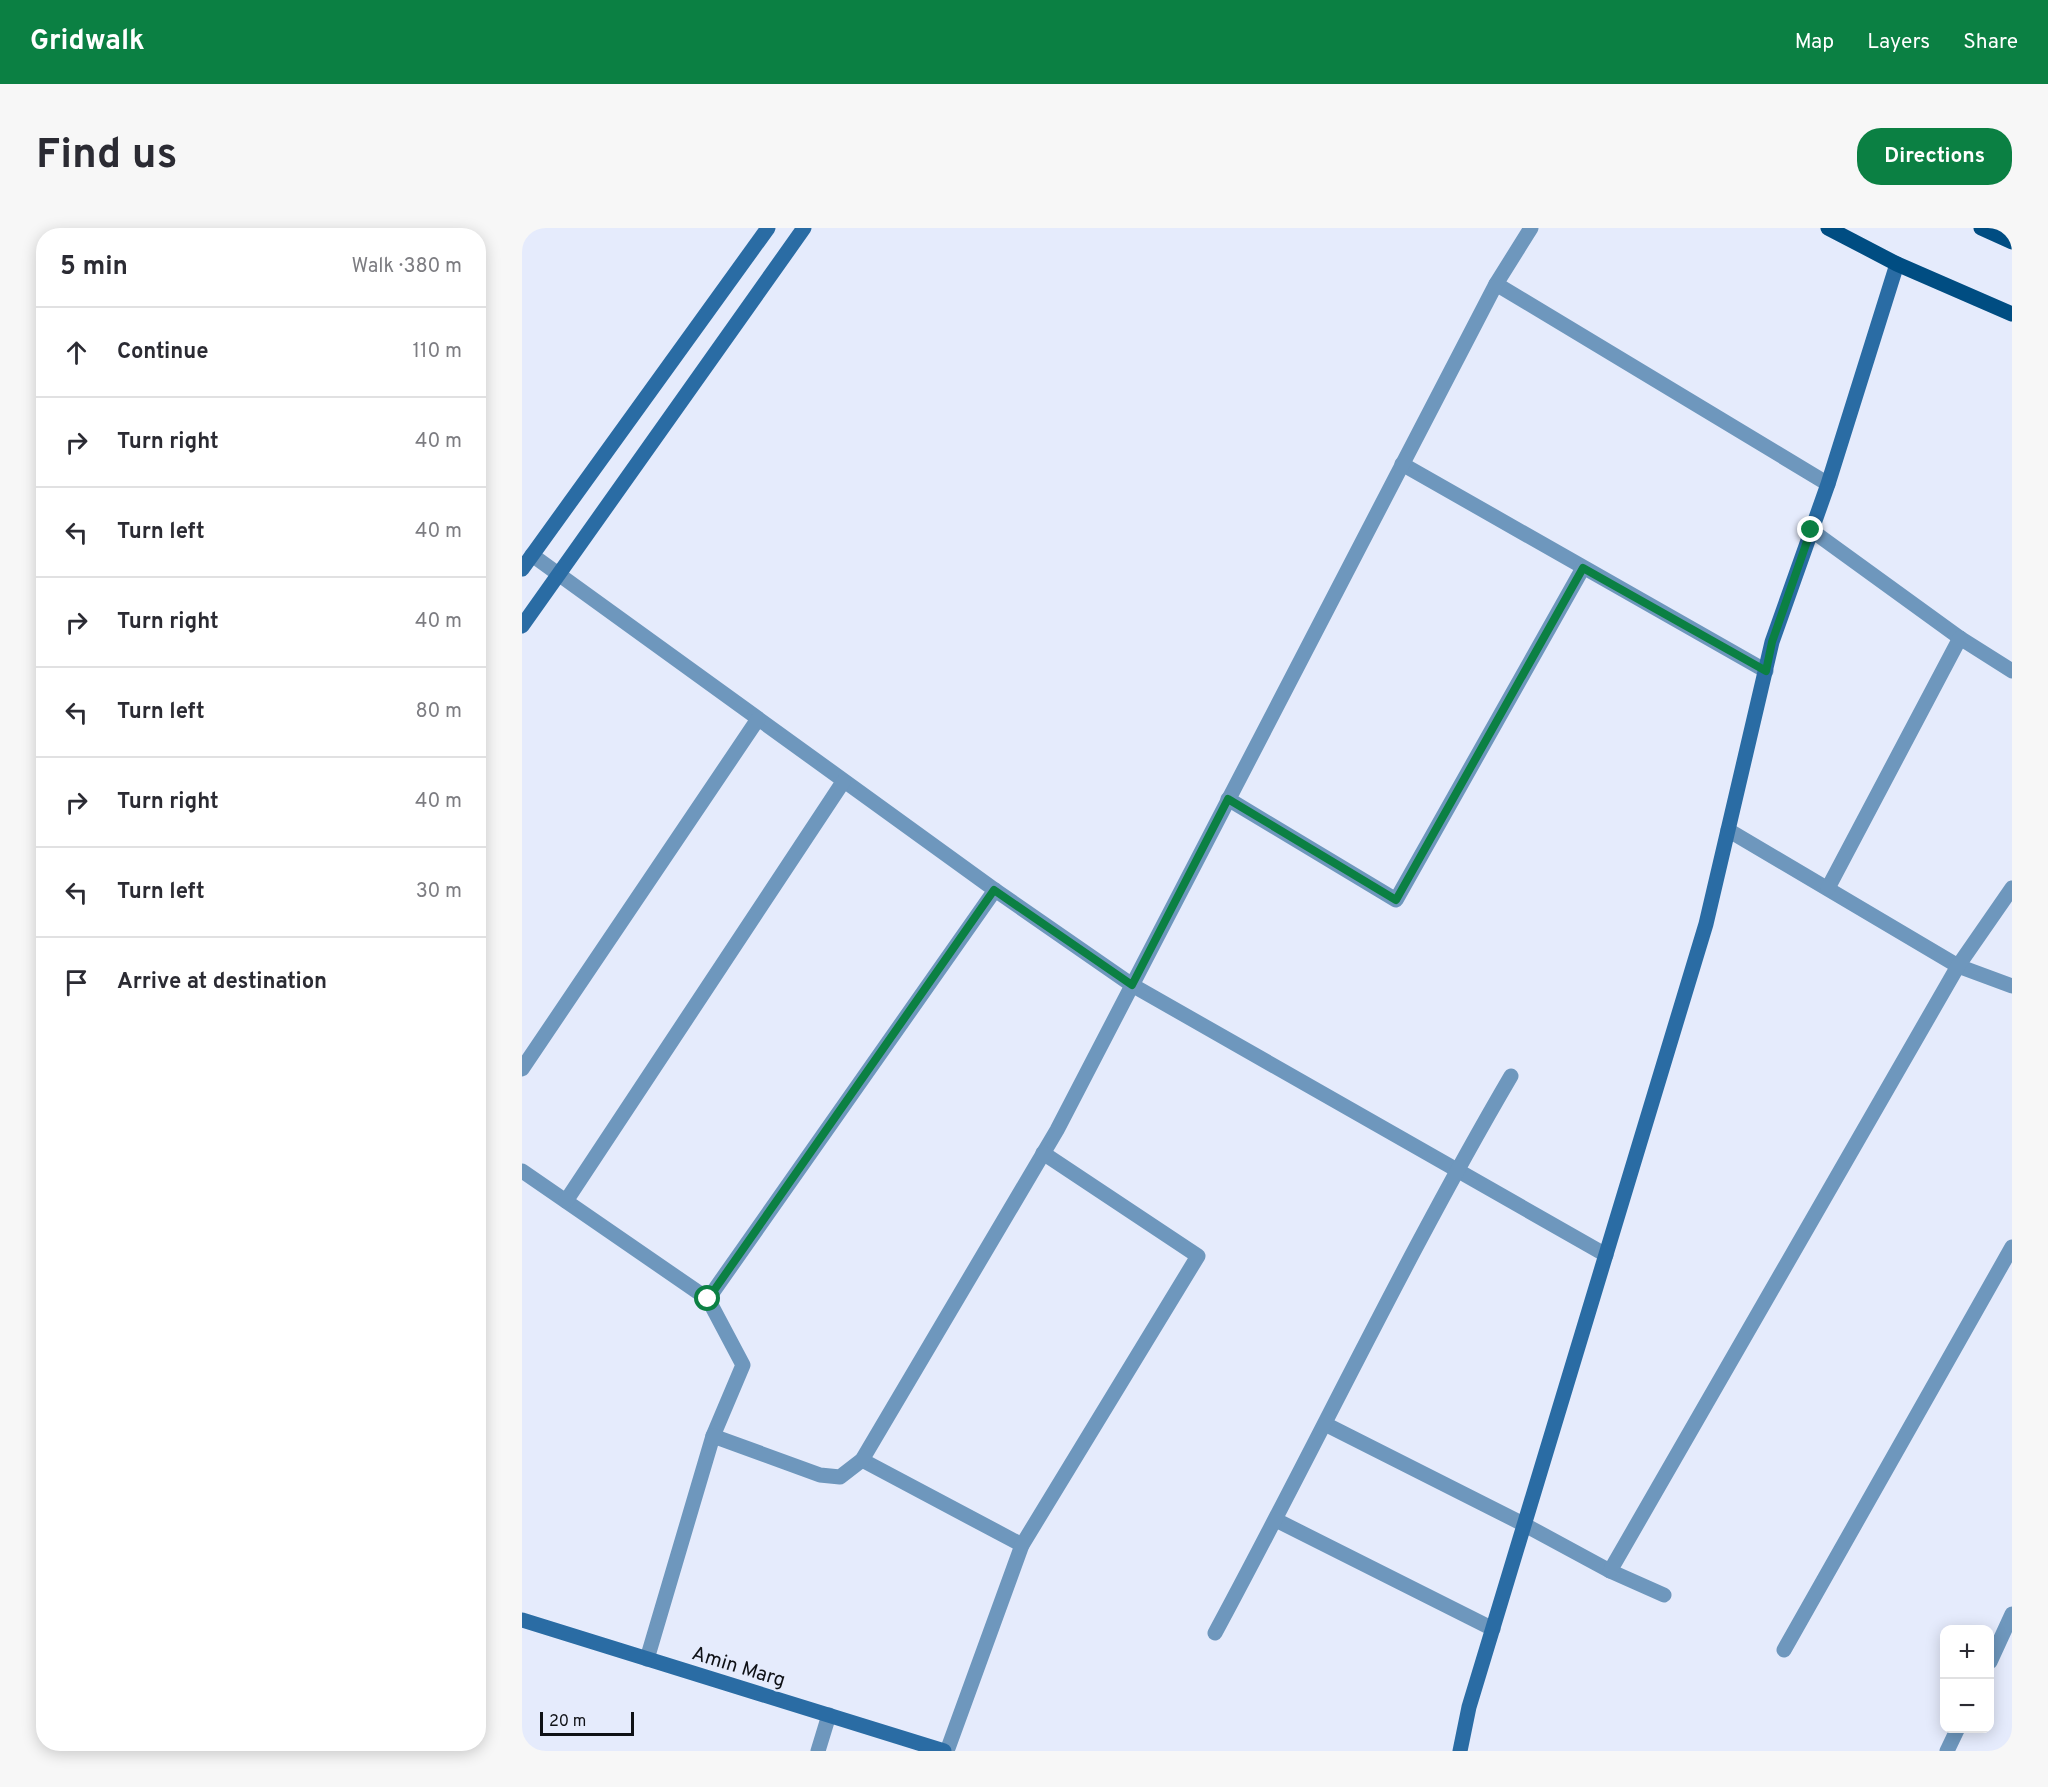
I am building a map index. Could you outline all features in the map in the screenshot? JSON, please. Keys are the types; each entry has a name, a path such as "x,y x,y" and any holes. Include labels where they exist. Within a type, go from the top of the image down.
{"main road":[{"path":"1828,228 1897,264 2012,314"},
{"path":"1981,228 2012,242"}],"street":[{"path":"522,569 768,228"},
{"path":"522,626 804,228"},
{"path":"713,1436 820,1475 840,1477 862,1460 1044,1153 1496,284 1531,228"},
{"path":"1460,1751 1469,1707 1706,924 1772,642 1828,484 1897,264"},
{"path":"1496,284 1828,484"},
{"path":"1402,464 1766,671"},
{"path":"1811,530 1960,638 2012,670"},
{"path":"532,555 843,782 1132,985 1606,1255"},
{"path":"1228,799 1396,900 1583,568"},
{"path":"1828,888 1960,638"},
{"path":"522,1069 758,720"},
{"path":"566,1201 843,782"},
{"path":"1728,830 1958,966 2012,986"},
{"path":"1610,1571 1958,966 2012,888"},
{"path":"708,1299 994,890"},
{"path":"1215,1633 1276,1520 1456,1170 1511,1076"},
{"path":"945,1751 1022,1545 1198,1256 1044,1153"},
{"path":"522,1171 708,1299 743,1365 713,1436 647,1659"},
{"path":"1784,1650 2012,1247"},
{"path":"1325,1424 1525,1525 1610,1571 1664,1595"},
{"path":"862,1460 1022,1545"},
{"path":"1276,1520 1493,1629"},
{"path":"1994,1652 2012,1614"},
{"name":"Amin Marg","path":"522,1620 945,1751"},
{"path":"818,1751 829,1715"},
{"path":"1947,1751 1956,1733"}],"route":[{"path":"708,1299 994,890 1132,985 1228,799 1396,900 1583,568 1766,671 1772,642 1811,530"}]}
